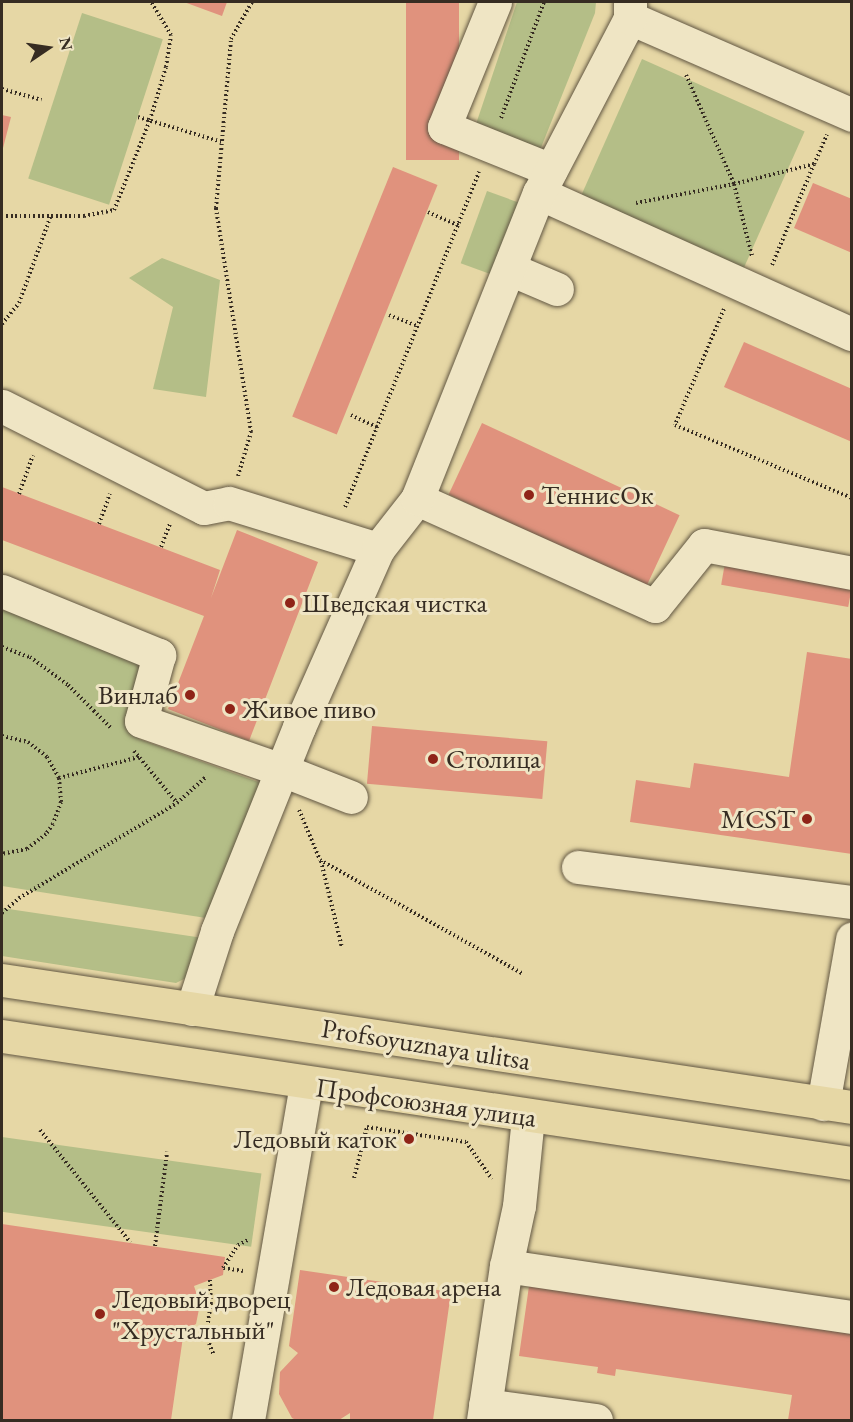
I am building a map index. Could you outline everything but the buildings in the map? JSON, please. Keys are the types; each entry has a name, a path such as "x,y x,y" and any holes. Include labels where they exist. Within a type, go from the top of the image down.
{"main road":[{"name":"Profsoyuznaya ulitsa","path":"9,986 192,1009 837,1106"},
{"name":"Профсоюзная улица","path":"6,1035 306,1084 852,1163"}],"lane":[{"path":"495,2 444,128 489,148 545,182 748,286 852,334"},
{"path":"192,1009 217,931 282,770 378,549 417,499 545,182 630,10 680,41 844,112"},
{"path":"510,269 557,290"},
{"path":"2,406 204,508 229,502 378,549"},
{"path":"417,499 655,606 704,545 852,573"},
{"path":"2,591 159,655 141,721 282,770 351,797"},
{"path":"578,867 852,902"},
{"path":"837,1106 852,939"},
{"path":"248,1420 306,1084"},
{"path":"528,1117 519,1206 506,1266 484,1413 596,1420"},
{"path":"506,1266 852,1317"}],"path":[{"path":"2,216 84,216 114,210 150,120 166,67 171,35 151,2"},
{"path":"229,502 251,432 216,208 231,39 252,2"},
{"path":"333,536 459,226 544,2"},
{"path":"680,41 679,59 734,184 748,286"},
{"path":"2,89 42,100"},
{"path":"844,112 748,286 675,425 852,498"},
{"path":"138,117 222,142"},
{"path":"631,204 734,184 814,164"},
{"path":"428,212 459,226"},
{"path":"2,324 19,303 51,215"},
{"path":"388,315 417,326"},
{"path":"351,415 376,427"},
{"path":"19,494 44,427"},
{"path":"2,736 17,738 39,748 47,757 58,778 61,802 53,824 46,834 27,849 2,854"},
{"path":"58,778 139,757"},
{"path":"282,770 320,860 342,948"},
{"path":"2,913 20,898 177,802"},
{"path":"320,860 523,974"},
{"path":"354,1178 367,1127 466,1142 496,1185"},
{"path":"39,1130 130,1242"},
{"path":"155,1246 167,1152"},
{"path":"238,1245 224,1268 250,1271"},
{"path":"210,1280 211,1304 206,1335 214,1356"}],"green space":[{"path":"517,2 596,2 595,13 538,155 474,130"},
{"path":"82,13 163,39 109,205 28,178"},
{"path":"642,59 805,131 743,270 580,198"},
{"path":"487,191 520,203 494,275 461,263"},
{"path":"162,258 220,280 206,397 153,389 173,307 129,278"},
{"path":"2,602 142,658 135,713 139,739 261,783 206,918 2,886"},
{"path":"2,908 203,938 194,974 176,983 2,956"},
{"path":"2,1137 261,1173 251,1247 2,1212"}],"place":[{"name":"ТеннисОк","path":"529,495"},
{"name":"Шведская чистка","path":"290,603"},
{"name":"Винлаб","path":"190,695"},
{"name":"Живое пиво","path":"230,709"},
{"name":"Столица","path":"433,759"},
{"name":"MCST","path":"807,819"},
{"name":"Ледовый каток","path":"409,1139"},
{"name":"Ледовая арена","path":"334,1287"},
{"name":"Ледовый дворец \"Хрустальный\"","path":"100,1314"}]}
